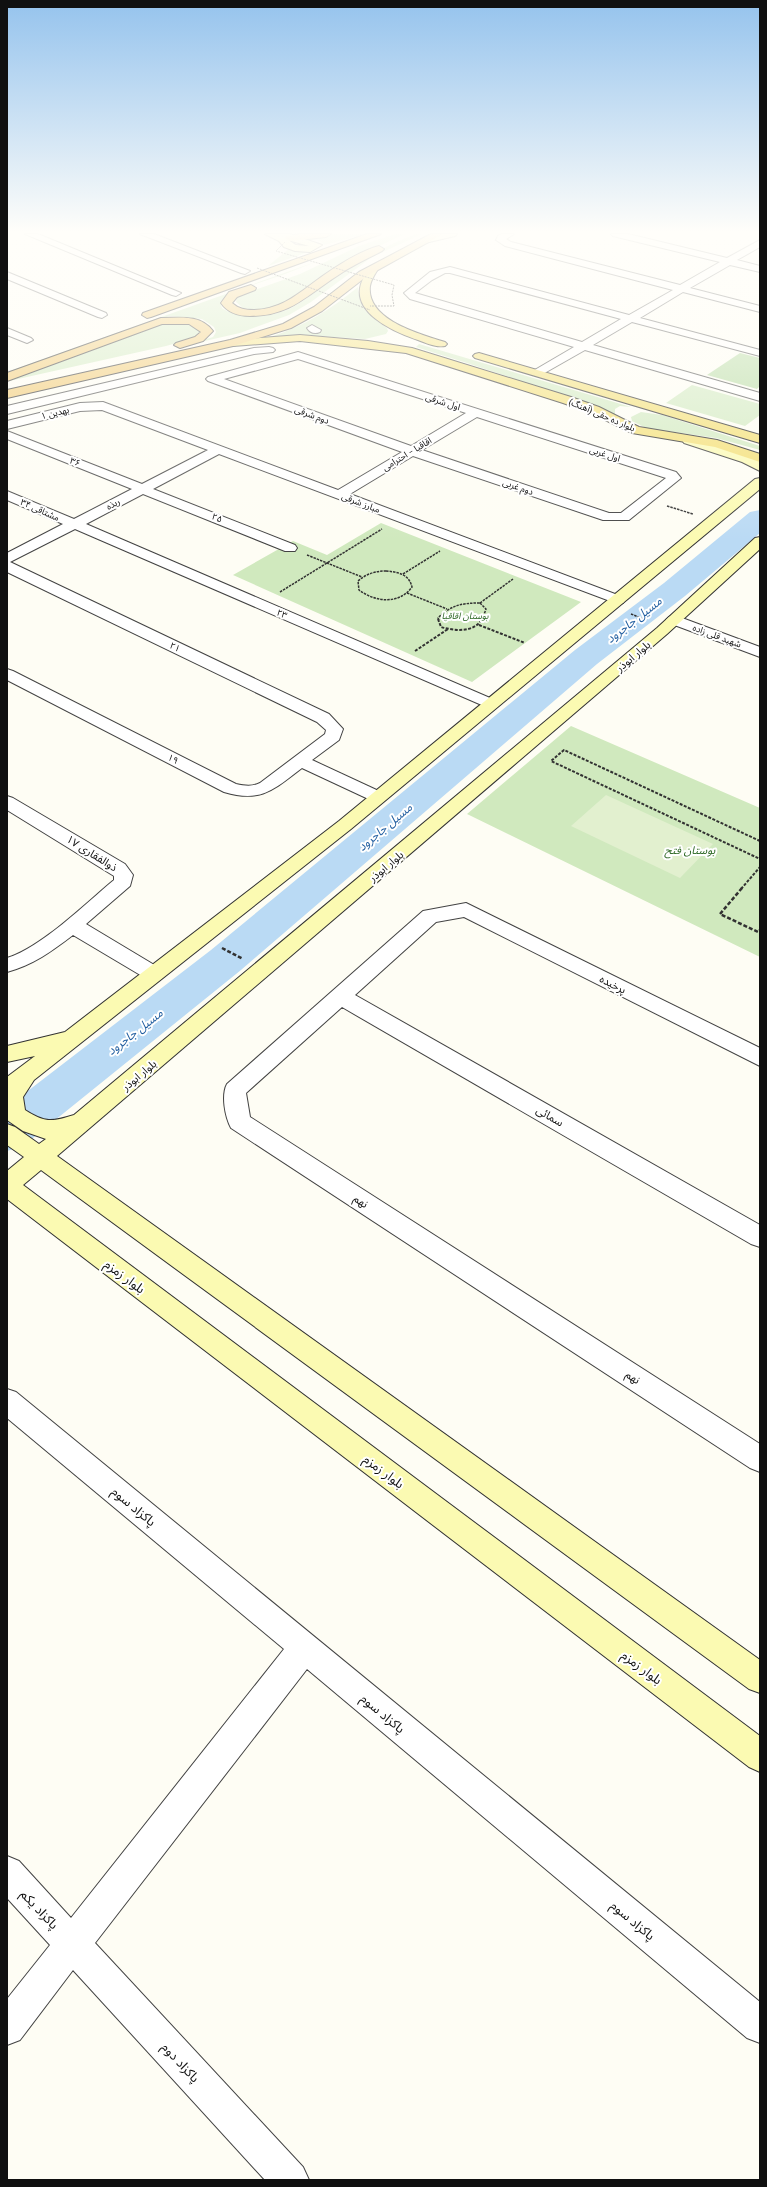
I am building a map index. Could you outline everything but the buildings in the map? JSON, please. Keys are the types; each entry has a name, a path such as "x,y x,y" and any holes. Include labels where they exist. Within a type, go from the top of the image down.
{"highway":[{"path":"69,343 88,336"},
{"path":"7,377 122,336"},
{"path":"7,385 74,368 178,345 197,340 204,336"},
{"path":"7,394 255,336"}],"main road":[{"path":"416,336 449,347"},
{"name":"بلوار ده حقی (آهنگ)","path":"233,342 300,338 368,344 408,350 567,400 595,410 636,430 717,444 760,458"},
{"path":"408,350 403,348 401,343 409,340 427,340"},
{"name":"بلوار ده حقی (آهنگ)","path":"464,351 758,438"},
{"path":"688,440 747,459 760,467"},
{"path":"7,1089 345,825 760,482"},
{"name":"بلوار ابوذر","path":"24,1136 57,1132 88,1118 674,620 760,541"},
{"path":"7,1054 42,1046 77,1034"},
{"path":"7,1186 24,1136 12,1096 26,1074"},
{"path":"24,1136 760,1678"},
{"name":"بلوار زمزم","path":"7,1186 760,1756"}],"street":[{"path":"18,336 26,340"},
{"path":"550,336 760,397"},
{"path":"537,373 601,336"},
{"path":"698,336 760,353"},
{"path":"7,410 26,404 254,351 278,349"},
{"name":"دوم شرقی","path":"298,355 212,379 412,451"},
{"name":"اول شرقی","path":"298,355 475,413"},
{"name":"بهدین ۱","path":"7,425 80,407 103,406"},
{"name":"مبارز شرقی","path":"103,406 618,600"},
{"name":"اقاقیا - احترامی","path":"339,495 475,413"},
{"name":"اول غربی","path":"475,413 671,475 674,478 648,500 624,517"},
{"name":"۳۶","path":"7,435 144,488"},
{"name":"ربذه","path":"7,559 218,450"},
{"name":"دوم غربی","path":"412,451 608,517 624,517"},
{"name":"۲۵","path":"144,488 290,548"},
{"name":"۳۴ مشتاقی","path":"7,495 74,525"},
{"name":"۲۳","path":"74,525 491,704"},
{"name":"۲۱","path":"7,566 323,718 334,729 333,736"},
{"name":"شهید قلی زاده","path":"674,620 760,652"},
{"name":"۱۹","path":"7,674 230,788 243,792 259,791 266,787 333,736"},
{"path":"300,761 378,797"},
{"name":"ذوالفقاری ۱۷","path":"7,802 118,868 124,875 123,882 72,925 26,960 7,965"},
{"name":"نهم","path":"466,910 430,916 235,1090 239,1122 760,1459"},
{"name":"پرخیده","path":"466,910 760,1058"},
{"path":"72,925 154,974"},
{"name":"سمائی","path":"340,996 760,1237"},
{"name":"پاکزاد سوم","path":"7,1401 760,2025"},
{"path":"7,2027 304,1648"},
{"name":"پاکزاد یکم","path":"7,1873 72,1944"},
{"name":"پاکزاد دوم","path":"72,1944 290,2180"}],"path":[{"path":"648,500 713,520"},
{"path":"286,595 279,592 388,526"},
{"path":"290,548 362,577"},
{"path":"403,574 445,548"},
{"path":"386,571 403,574 412,582 412,587 407,593 389,599 371,598 359,590 358,581 369,573 386,571"},
{"path":"480,604 486,610 486,616 479,624 453,631 442,627 438,618 447,609 462,603 480,604 513,579"},
{"path":"407,593 447,609"},
{"path":"631,614 650,621"},
{"path":"479,624 525,642"},
{"path":"408,648 416,651 448,629"},
{"path":"760,842 564,750 550,761 760,859"},
{"path":"760,867 720,914 758,932 760,930"},
{"path":"224,949 246,961"}],"green space":[{"path":"108,336 113,336 7,374 7,372"},
{"path":"131,336 196,336 166,346 9,381"},
{"path":"226,336 187,345 213,337"},
{"path":"273,336 315,336 270,337"},
{"path":"319,336 377,336 365,339"},
{"path":"419,344 631,407 620,406 615,409 615,416 541,388 416,347"},
{"path":"740,353 760,358 760,386 757,389 707,375"},
{"path":"692,385 760,404 760,415 745,426 666,403"},
{"path":"641,412 662,415 760,446 760,450 716,438 646,428 632,421 631,417"},
{"name":"بوستان اقاقیا","path":"381,523 581,602 472,682 233,575 293,541 327,555"},
{"name":"بوستان فتح","path":"571,726 760,808 760,957 467,814"},
{"path":"606,795 713,844 680,878 571,826"}],"waterway":[{"name":"مسیل جاجرود","path":"7,1133 226,960 586,657 631,624 760,518"}]}
